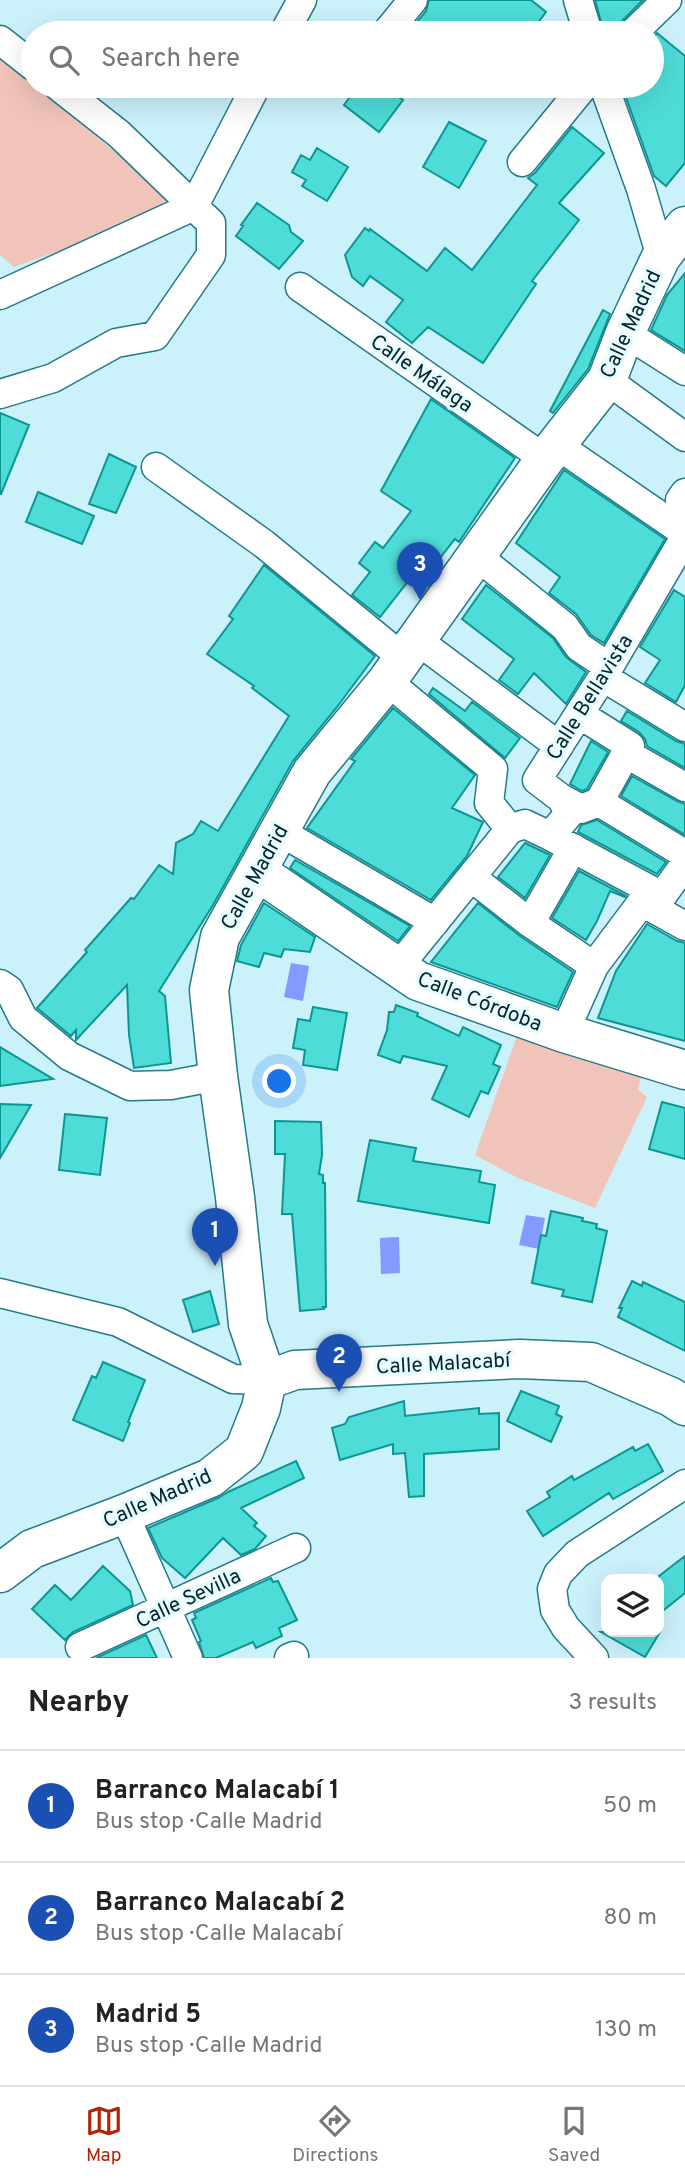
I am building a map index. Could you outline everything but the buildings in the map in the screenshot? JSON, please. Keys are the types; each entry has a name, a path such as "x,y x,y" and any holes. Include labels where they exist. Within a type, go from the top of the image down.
{"street":[{"path":"291,21 302,0"},
{"path":"396,21 413,0"},
{"path":"578,0 584,21"},
{"path":"646,21 667,0"},
{"path":"0,40 21,57"},
{"path":"0,394 53,378 116,343 155,336 211,255 211,223 119,134 73,98"},
{"path":"6,284 194,206 250,98"},
{"path":"522,162 574,98"},
{"path":"608,98 641,189 661,257"},
{"name":"Calle Madrid","path":"0,1573 32,1549 210,1478 244,1451 261,1408 267,1380 248,1324 235,1197 218,1076 209,990 220,937 312,772 402,660 551,452 607,380 625,333 661,257 685,226"},
{"name":"Calle Málaga","path":"300,287 551,452 685,535"},
{"path":"625,333 685,370"},
{"path":"607,380 685,437"},
{"path":"156,467 264,544 402,660 493,769 489,803 510,829"},
{"path":"685,493 680,500 685,525"},
{"name":"Calle Bellavista","path":"562,799 537,780 606,672 676,574 685,535"},
{"path":"477,556 565,627 579,647 606,672 685,727"},
{"path":"402,660 559,746"},
{"path":"562,799 581,809 599,802 630,746 579,714"},
{"path":"627,754 685,787"},
{"path":"530,923 569,814 562,799"},
{"path":"599,802 685,854"},
{"path":"398,967 510,829 525,824 561,842 652,899 685,926"},
{"path":"279,831 435,922"},
{"path":"564,1032 594,966 685,864"},
{"name":"Calle Córdoba","path":"258,872 418,981 564,1032 685,1070"},
{"path":"471,877 530,923 594,966"},
{"path":"4,987 23,1018 69,1056 130,1086 171,1085 218,1076"},
{"name":"Calle Malacabí","path":"0,1293 118,1322 233,1379 267,1380 295,1370 520,1359 591,1362 671,1397 685,1406"},
{"path":"594,1658 566,1628 555,1611 552,1589 558,1574 577,1554 685,1484"},
{"path":"124,1514 188,1658"},
{"name":"Calle Sevilla","path":"80,1647 296,1548"}],"shaded area":[{"path":"0,57 21,74 21,98 50,98 172,199 114,231 14,267 0,255"},
{"path":"517,1036 641,1077 638,1090 647,1097 595,1208 518,1178 475,1155"}],"water":[{"path":"291,963 309,966 303,1001 284,997"},
{"path":"526,1215 545,1218 539,1249 519,1245"},
{"path":"399,1237 400,1273 381,1274 380,1238"}],"place":[{"name":"Madrid 5","path":"420,600"},
{"name":"Barranco Malacabí 1","path":"215,1266"},
{"name":"Barranco Malacabí 2","path":"339,1392"}]}
